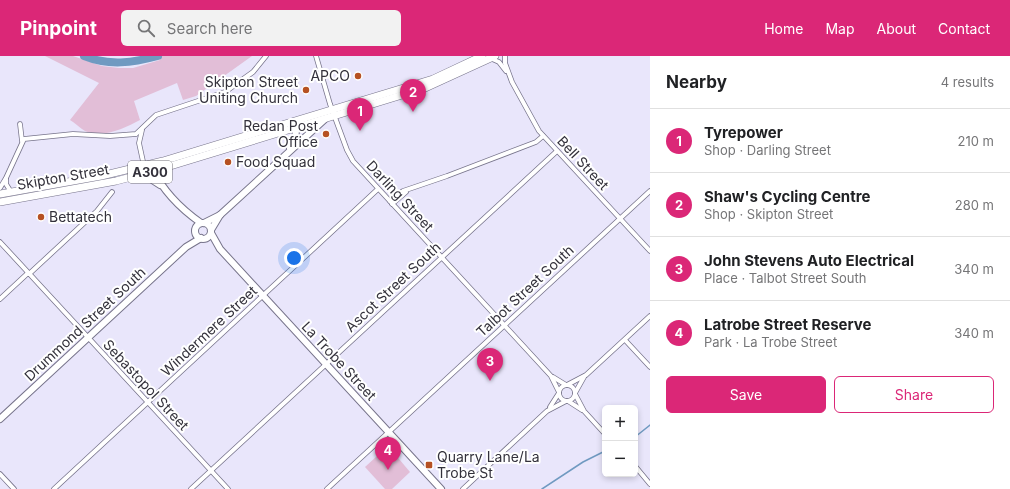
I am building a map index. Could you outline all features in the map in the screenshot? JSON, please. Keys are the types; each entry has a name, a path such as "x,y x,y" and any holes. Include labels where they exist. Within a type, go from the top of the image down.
{"highway":[{"name":"Skipton Street","path":"0,193 101,176 147,165 432,79 482,56"},
{"name":"Skipton Street","path":"1,201 154,171 336,116 434,84 492,57"}],"main road":[{"path":"284,156 294,142 299,119"},
{"path":"195,230 203,223 220,215 326,119"},
{"path":"147,165 154,171 164,189"},
{"path":"143,174 164,189 186,212 203,223 209,225 211,231"},
{"path":"186,212 197,236 202,238 208,237 220,215"},
{"name":"Drummond Street South","path":"186,247 195,230"},
{"name":"La Trobe Street","path":"211,231 220,249"},
{"name":"La Trobe Street","path":"202,238 220,249 441,489"},
{"name":"Drummond Street South","path":"0,418 186,247 202,238"}],"street":[{"path":"22,141 26,138 66,135 113,136 137,133 158,114 225,92 255,70 266,56"},
{"name":"Darling Street","path":"316,56 332,109 336,116 350,157 551,376 559,392"},
{"name":"Bell Street","path":"505,56 505,63 512,82"},
{"name":"Bell Street","path":"492,57 501,64 534,123 543,136 650,251"},
{"path":"0,188 22,141 20,124"},
{"path":"139,145 140,134 144,126"},
{"path":"127,135 134,137 147,165"},
{"path":"391,203 400,193 536,141 543,136"},
{"name":"Ascot Street South","path":"191,489 557,151"},
{"path":"6,178 6,184 11,192"},
{"name":"Windermere Street","path":"54,489 378,189"},
{"name":"Talbot Street South","path":"327,489 650,191"},
{"path":"0,298 29,274 98,211 112,192"},
{"path":"0,193 1,201"},
{"name":"Sebastopol Street","path":"0,242 228,489"},
{"path":"463,489 547,411 561,387 586,375 650,316"},
{"path":"625,340 650,367"},
{"path":"547,411 572,399 586,375"},
{"name":"Darling Street","path":"551,376 567,385"},
{"path":"567,385 572,387 584,411 602,431"},
{"path":"559,392 561,398 584,411"},
{"path":"638,469 649,482"},
{"path":"0,474 14,489"}],"shaded area":[{"path":"45,56 73,56 102,66 133,68 160,60 159,56 252,56 196,96 183,100 177,83 134,101 140,120 113,132 99,134 85,131 70,120 99,83"},
{"path":"388,446 410,472 392,489 385,489 365,467"}],"waterway":[{"path":"84,56 112,62 130,62 158,56"},
{"path":"638,435 650,425"},
{"path":"542,489 583,462 602,452"}],"place":[{"name":"APCO","path":"358,76"},
{"name":"Skipton Street Uniting Church","path":"306,90"},
{"name":"Shaw's Cycling Centre","path":"413,112"},
{"name":"Tyrepower","path":"360,131"},
{"name":"Redan Post Office","path":"326,134"},
{"name":"Food Squad","path":"228,162"},
{"name":"Bettatech","path":"41,217"},
{"name":"John Stevens Auto Electrical","path":"490,381"},
{"name":"Quarry Lane/La Trobe St","path":"429,465"},
{"name":"Latrobe Street Reserve","path":"388,470"}]}
